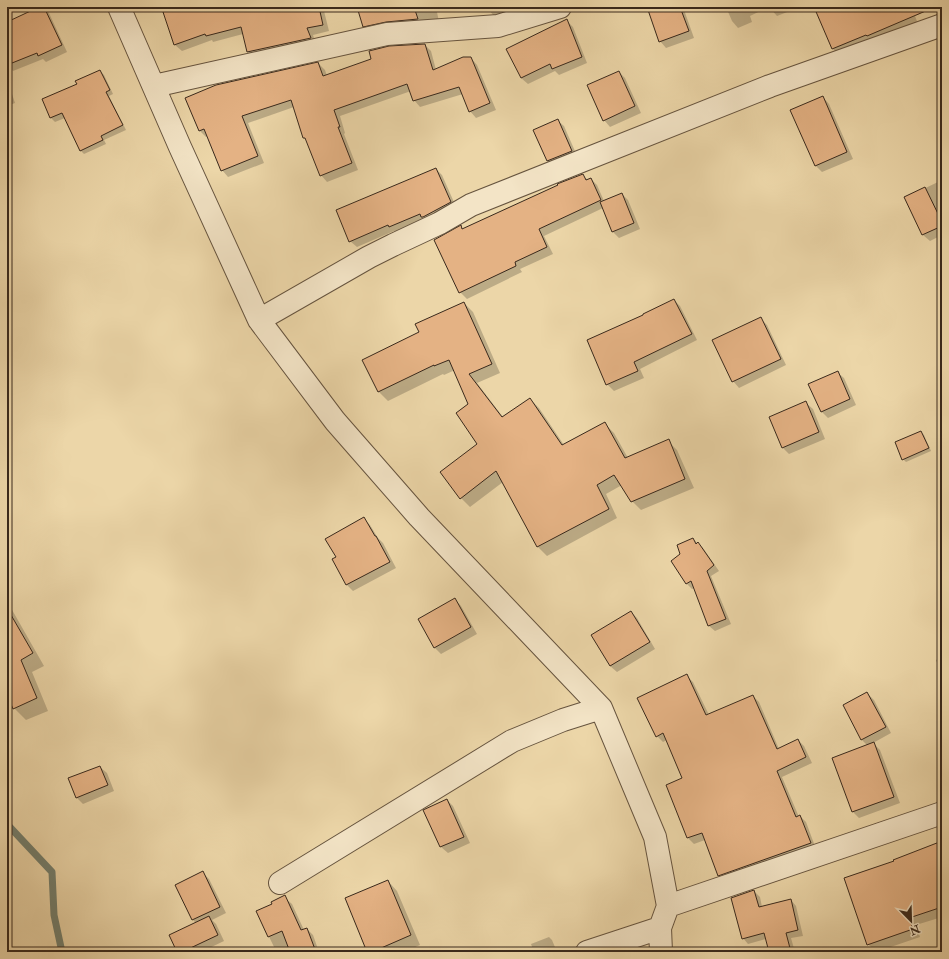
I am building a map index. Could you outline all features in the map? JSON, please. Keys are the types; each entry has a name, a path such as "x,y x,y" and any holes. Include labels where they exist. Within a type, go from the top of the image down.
{"street":[{"path":"119,7 180,147 259,320 335,421 419,517 601,708 655,837 668,906 660,928 661,952"},
{"path":"154,86 386,34 498,26 560,7"},
{"path":"259,320 369,257 393,244 440,223 471,205 770,86 942,25"},
{"path":"280,883 512,741 563,720 601,708"},
{"path":"668,906 942,813"},
{"path":"587,952 660,928"}],"building":[{"path":"39,7 44,7 62,45 38,56 37,53 7,65 7,22"},
{"path":"177,7 319,7 323,25 307,28 311,38 247,52 241,27 206,36 205,34 174,45 163,12"},
{"path":"357,7 414,7 418,19 386,22 363,27"},
{"path":"647,7 680,7 689,31 659,42"},
{"path":"814,7 935,7 832,49"},
{"path":"567,19 582,57 552,69 550,64 521,78 506,49"},
{"path":"425,44 433,70 463,57 471,57 490,103 469,112 459,87 413,101 407,84 334,110 340,127 338,127 352,163 320,176 305,138 303,138 291,100 242,116 258,156 221,171 204,129 199,131 185,98 216,85 318,62 323,76 371,59 369,51 389,46"},
{"path":"100,70 110,90 106,92 123,125 101,136 103,140 80,151 62,113 50,118 42,99 77,84 75,81"},
{"path":"619,71 635,106 603,121 587,85"},
{"path":"823,96 847,152 815,166 790,110"},
{"path":"558,119 572,151 547,161 533,130"},
{"path":"436,168 451,202 423,217 421,217 420,214 389,227 388,225 349,242 336,210"},
{"path":"583,174 586,180 591,178 601,200 539,229 547,247 515,262 516,266 459,293 434,240 461,225 462,229 558,185 557,184"},
{"path":"925,187 942,222 942,226 922,235 904,197"},
{"path":"622,193 634,223 612,232 600,202"},
{"path":"674,299 692,334 634,362 638,371 606,385 587,340 643,315"},
{"path":"464,302 492,364 469,374 502,417 530,398 562,445 605,422 625,458 669,439 685,479 631,502 614,475 597,485 609,509 537,547 496,471 460,499 440,472 477,444 456,413 468,404 449,360 434,365 378,392 362,360 419,332 415,324"},
{"path":"761,317 781,359 732,382 712,340"},
{"path":"838,371 850,399 821,412 808,384"},
{"path":"806,401 819,432 782,448 769,417"},
{"path":"921,431 929,448 902,460 895,442"},
{"path":"364,517 390,562 346,585 332,559 336,557 325,539"},
{"path":"693,538 696,544 698,542 714,565 707,571 726,619 708,626 691,581 686,584 671,561 680,554 677,545"},
{"path":"455,598 471,627 434,648 418,619"},
{"path":"7,608 33,653 21,660 37,698 13,709 7,694"},
{"path":"631,611 650,642 610,666 591,635"},
{"path":"687,674 706,715 753,695 777,749 798,739 806,757 777,771 796,817 800,815 811,843 718,876 702,833 687,838 666,785 682,778 663,733 656,737 637,698"},
{"path":"867,692 886,727 861,740 843,705"},
{"path":"874,742 894,797 852,812 832,758"},
{"path":"100,766 108,785 76,798 68,778"},
{"path":"447,799 464,837 440,847 423,810"},
{"path":"942,841 942,907 909,918 913,929 867,945 844,878 894,861 893,860"},
{"path":"203,871 220,907 192,920 175,885"},
{"path":"388,880 411,935 372,952 367,952 345,898"},
{"path":"754,890 759,907 791,899 798,930 786,933 791,952 769,952 764,933 742,939 731,898"},
{"path":"285,895 301,930 307,928 316,952 290,952 282,931 268,937 256,911 272,904 271,902"},
{"path":"209,916 218,935 182,952 177,952 169,935"}],"waterway":[{"path":"7,824 52,872 54,915 62,952"}]}
